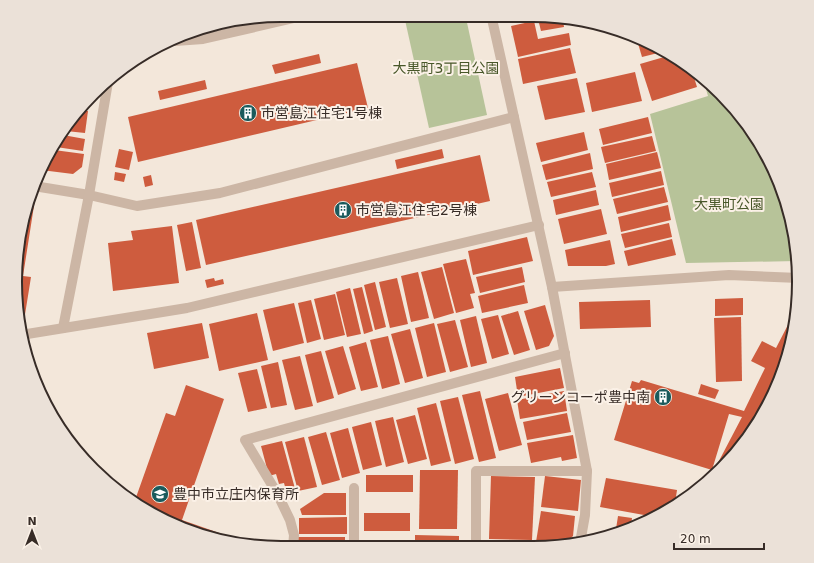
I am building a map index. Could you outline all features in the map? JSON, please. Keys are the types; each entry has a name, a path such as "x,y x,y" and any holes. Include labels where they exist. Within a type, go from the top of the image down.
{"street":[{"path":"493,22 539,225 588,471 585,515 581,536"},
{"path":"187,40 203,39 266,23"},
{"path":"63,328 89,195 107,89"},
{"path":"40,187 89,195 137,206 220,193 514,117"},
{"path":"27,334 187,308 539,225"},
{"path":"552,287 730,276 792,278"},
{"path":"294,541 294,535 290,520 278,495 245,440 565,353"},
{"path":"476,541 476,471 588,471"},
{"path":"354,488 354,541"}],"green space":[{"name":"大黒町3丁目公園","path":"405,22 467,22 487,115 429,128"},
{"name":"大黒町公園","path":"706,88 728,110 748,137 765,167 783,214 790,248 791,261 686,263 650,114 708,96"}],"building":[{"path":"534,22 538,39 569,33 571,45 518,57 511,26"},
{"path":"539,22 564,24 564,27 541,31"},
{"path":"638,45 656,54 642,57"},
{"path":"570,48 576,73 523,84 518,59"},
{"path":"319,54 321,63 275,74 272,65"},
{"path":"663,57 695,79 697,87 652,101 640,64"},
{"name":"市営島江住宅1号棟","path":"357,63 368,108 138,162 128,117"},
{"path":"635,72 642,101 592,112 586,83"},
{"path":"577,78 585,112 545,120 537,86"},
{"path":"205,80 207,89 160,100 158,91"},
{"path":"85,111 88,111 85,133 70,131"},
{"path":"648,117 652,133 603,145 599,129"},
{"path":"584,132 588,150 541,162 536,143"},
{"path":"67,136 85,139 83,151 60,148"},
{"path":"652,136 656,151 605,163 601,147"},
{"path":"119,149 133,152 129,170 115,167"},
{"path":"442,149 444,158 397,169 395,160"},
{"path":"58,151 84,154 82,167 73,174 47,171"},
{"path":"657,152 661,168 609,180 606,164"},
{"path":"590,153 593,169 546,180 542,165"},
{"name":"市営島江住宅2号棟","path":"480,155 490,201 206,265 196,220"},
{"path":"661,171 664,185 612,197 609,183"},
{"path":"115,172 126,174 124,182 114,180"},
{"path":"592,172 596,187 551,197 547,182"},
{"path":"151,175 153,185 145,187 143,177"},
{"path":"664,187 668,202 617,214 613,199"},
{"path":"596,190 599,205 556,215 553,200"},
{"path":"34,203 23,276 31,277 24,318 22,282 24,248"},
{"path":"668,205 671,220 621,232 618,217"},
{"path":"601,209 607,234 564,244 558,219"},
{"path":"192,222 201,268 186,271 177,225"},
{"path":"669,223 672,237 625,248 621,234"},
{"path":"172,226 179,283 113,291 108,243 133,240 131,231"},
{"path":"527,237 533,261 473,275 468,251"},
{"path":"672,239 676,255 628,266 624,251"},
{"path":"610,240 615,264 606,266 568,266 565,250"},
{"path":"466,259 475,293 470,294 474,308 456,313 443,264"},
{"path":"442,267 454,313 434,319 421,272"},
{"path":"522,267 525,282 480,293 476,277"},
{"path":"418,272 429,318 411,322 401,276"},
{"path":"214,278 215,281 223,279 224,284 207,288 205,280"},
{"path":"397,278 408,324 390,328 379,282"},
{"path":"375,282 386,327 375,330 364,285"},
{"path":"524,285 528,303 482,313 478,296"},
{"path":"362,287 373,331 364,334 353,289"},
{"path":"350,288 361,334 347,337 336,292"},
{"path":"335,294 345,335 324,340 314,299"},
{"path":"743,298 743,315 715,316 715,299"},
{"path":"311,300 321,339 307,343 298,303"},
{"path":"650,300 651,327 580,329 579,302"},
{"path":"294,303 304,343 273,351 263,310"},
{"path":"545,305 554,336 549,346 536,350 524,311"},
{"path":"518,311 530,350 514,355 501,316"},
{"path":"257,313 268,360 219,371 209,324"},
{"path":"498,315 509,354 492,359 481,319"},
{"path":"476,316 487,363 471,367 460,320"},
{"path":"741,317 742,381 716,382 714,318"},
{"path":"455,320 468,367 450,372 437,324"},
{"path":"202,323 209,358 154,369 147,333"},
{"path":"434,323 446,372 427,377 415,328"},
{"name":"グリーンコーポ豊中南","path":"788,324 778,365 765,396 748,426 728,453 718,463 742,417 729,414 711,470 614,440 632,381 639,383 641,380 744,411 765,368 751,361 762,341 776,348"},
{"path":"410,329 423,378 405,383 391,334"},
{"path":"388,336 400,384 382,389 370,340"},
{"path":"366,342 378,387 361,391 349,347"},
{"path":"343,346 356,389 338,395 325,351"},
{"path":"321,351 334,398 317,403 305,355"},
{"path":"300,356 313,406 295,410 282,360"},
{"path":"278,362 287,405 271,408 261,366"},
{"path":"560,368 564,388 518,397 515,377"},
{"path":"257,369 267,408 248,412 238,373"},
{"path":"701,384 719,390 715,399 698,394"},
{"path":"186,385 224,399 182,520 221,534 182,521 136,496 166,413 175,416"},
{"path":"480,391 496,458 479,462 462,395"},
{"path":"564,391 567,411 520,419 517,400"},
{"path":"508,393 522,445 499,451 485,399"},
{"path":"458,397 474,459 455,464 440,401"},
{"path":"436,403 451,461 431,466 417,408"},
{"path":"567,413 571,432 527,440 523,422"},
{"path":"415,415 427,459 408,464 396,420"},
{"path":"393,417 404,462 386,467 375,421"},
{"path":"371,422 382,465 363,470 352,427"},
{"path":"348,428 360,473 342,478 330,433"},
{"path":"326,432 340,480 322,485 308,437"},
{"path":"573,435 577,458 562,461 561,457 531,463 527,443"},
{"path":"304,437 317,487 298,491 285,442"},
{"path":"282,441 297,496 288,498 284,483 279,484 276,474 269,476 261,446"},
{"path":"420,470 458,470 457,529 419,529"},
{"path":"366,475 413,475 413,492 366,492"},
{"path":"491,476 535,477 532,540 489,539"},
{"path":"545,476 581,480 578,511 541,507"},
{"path":"606,478 677,490 676,498 645,515 600,507"},
{"path":"324,493 346,493 346,515 302,515 300,509"},
{"path":"541,511 575,516 573,536 571,538 536,541"},
{"path":"364,513 410,513 410,531 364,531"},
{"path":"618,516 632,518 632,521 616,527"},
{"path":"347,517 347,534 299,534 299,518"},
{"path":"415,535 459,536 459,541 415,541"},
{"path":"297,537 345,537 345,541 297,541"}],"place":[{"name":"市営島江住宅1号棟","path":"248,113"},
{"name":"市営島江住宅2号棟","path":"343,210"},
{"name":"グリーンコーポ豊中南","path":"663,397"},
{"name":"豊中市立庄内保育所","path":"160,494"}]}
